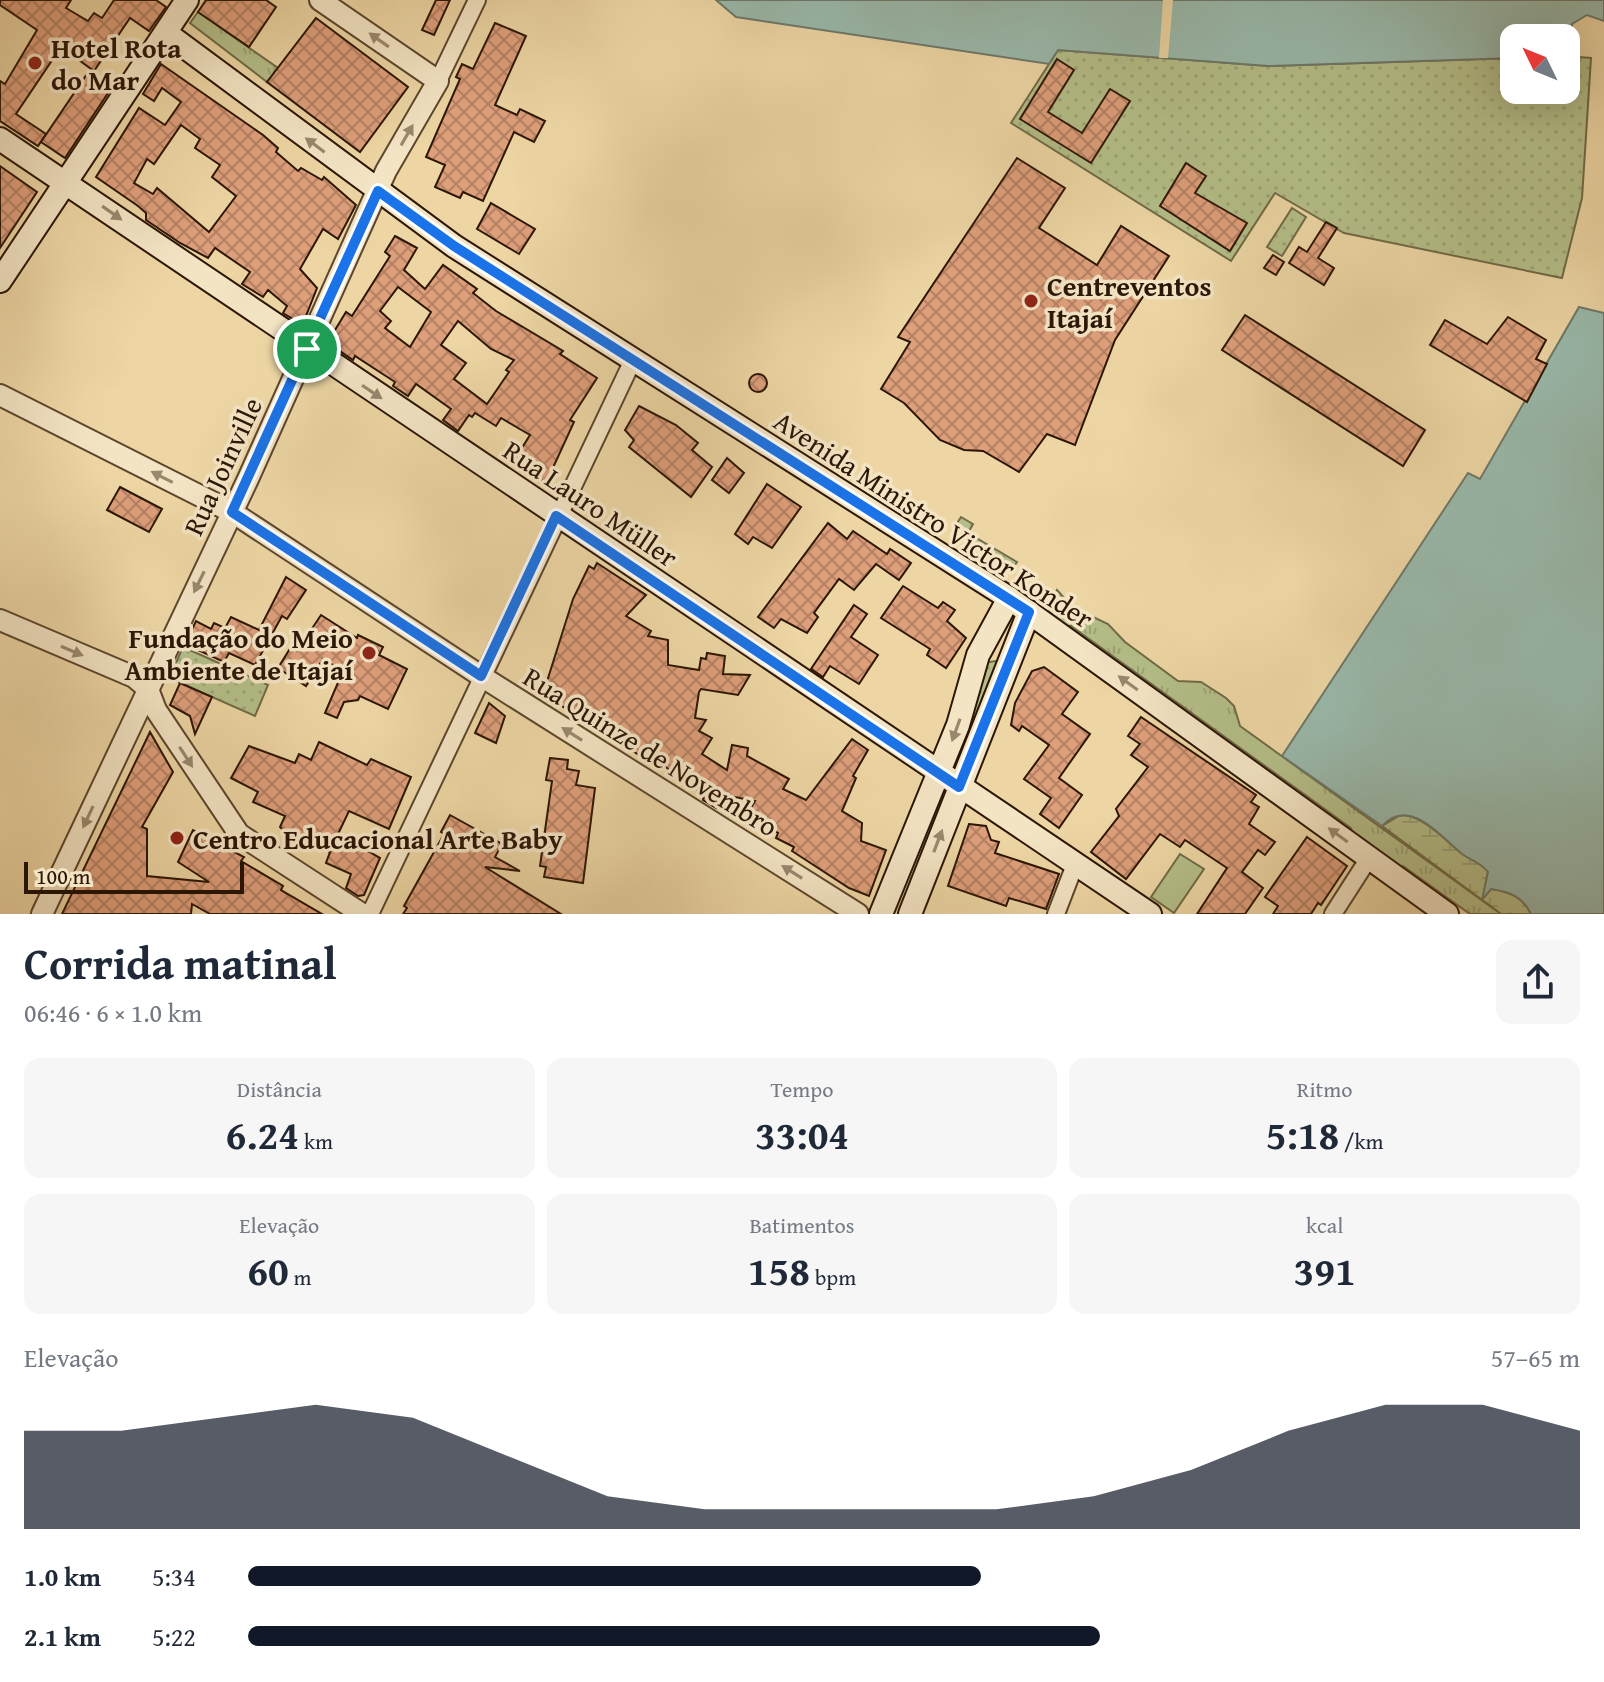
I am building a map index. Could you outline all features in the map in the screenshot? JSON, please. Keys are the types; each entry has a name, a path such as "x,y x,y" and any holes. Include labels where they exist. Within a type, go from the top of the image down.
{"main road":[{"path":"0,281 187,0"},
{"name":"Avenida Ministro Victor Konder","path":"166,33 454,246 1009,598 1447,914"},
{"name":"Rua Lauro Müller","path":"0,139 307,349 1150,914"},
{"path":"881,914 958,725 978,655 1009,598"},
{"path":"910,914 1029,612"},
{"path":"978,655 996,651 1008,664"}],"street":[{"path":"320,0 438,81"},
{"name":"Rua Joinville","path":"42,914 232,512 378,191 438,81 477,0"},
{"path":"370,914 556,516 633,360"},
{"name":"Rua Quinze de Novembro","path":"0,395 232,512 481,676 858,914"},
{"path":"0,620 134,677 148,689 156,710 239,834 362,914"},
{"path":"1333,914 1369,858"},
{"path":"1056,914 1076,862"}],"green space":[{"path":"198,12 278,68 267,82 190,23"},
{"path":"1058,50 1269,66 1500,58 1500,104 1580,104 1580,57 1591,58 1582,198 1562,278 1344,233 1275,193 1231,261 1011,123"},
{"path":"1292,208 1306,217 1282,256 1267,247"},
{"path":"961,517 973,524 968,533 1017,562 1011,571 952,531"},
{"path":"1057,590 1072,607 1108,624 1125,642 1178,681 1201,682 1226,698 1234,706 1240,726 1501,914 1470,914 1403,866 1397,867 1353,835 1351,828 1071,626 1064,626 1049,613 1049,605"},
{"path":"183,647 268,685 255,716 169,678"},
{"path":"995,661 999,664 958,766 954,768 984,663"},
{"path":"1402,814 1427,825 1488,871 1483,898 1491,889 1504,892 1520,899 1531,914 1501,914 1382,826"},
{"path":"1180,854 1204,869 1174,913 1151,897"}],"shaded area":[{"path":"716,0 1604,0 1604,21 1587,15 1572,24 1500,24 1500,58 1268,66 1058,50 1049,64 736,17"},
{"path":"1579,307 1604,313 1604,914 1531,914 1520,899 1505,892 1491,889 1482,900 1488,872 1425,822 1403,815 1382,826 1282,756 1468,473 1480,479"}],"pier":[{"path":"1163,0 1173,0 1168,58 1159,58"}],"building":[{"path":"0,0 71,0 66,8 88,21 94,13 102,18 114,0 156,0 166,7 149,31 130,18 94,71 61,47 16,114 46,134 38,146 0,121 0,81 5,84 37,30 0,5"},
{"path":"206,0 266,0 276,7 249,47 198,12"},
{"path":"436,0 450,0 434,35 422,30"},
{"path":"316,18 408,87 360,152 267,82"},
{"path":"495,23 526,36 495,105 517,115 520,109 545,121 534,142 514,132 483,201 463,192 460,198 435,187 445,165 426,157 460,79 456,77 462,64 473,69"},
{"path":"1057,59 1074,70 1048,112 1082,133 1110,89 1130,101 1091,163 1020,119"},
{"path":"161,64 263,135 278,148 276,152 298,171 301,168 322,180 324,177 356,205 338,239 323,229 300,269 317,288 304,321 299,323 283,313 287,306 268,290 263,297 242,284 250,272 215,248 208,258 180,243 146,220 146,213 138,206 96,177 139,108 165,125 181,102 162,88 154,101 143,94","holes":["181,125 200,139 195,148 220,165 212,177 236,196 209,232 157,188 153,194 134,183 147,159 154,164"]},
{"path":"87,74 110,90 65,158 41,142"},
{"name":"Centreventos Itajaí","path":"1017,158 1065,188 1039,228 1097,265 1121,226 1169,256 1115,340 1075,445 1047,434 1019,472 983,451 964,450 940,440 904,403 881,389 910,342 898,337"},
{"path":"1186,163 1206,176 1195,193 1247,223 1230,251 1160,206"},
{"path":"0,166 37,192 0,248"},
{"path":"491,203 535,229 519,254 477,229"},
{"path":"1326,222 1337,228 1318,258 1334,268 1324,285 1289,263 1299,247 1307,252"},
{"path":"395,236 417,248 404,270 425,289 443,265 477,289 473,293 496,311 563,351 560,354 597,378 570,420 574,422 546,483 513,462 530,435 501,418 496,426 475,413 472,417 469,415 458,431 443,420 451,409 416,384 408,396 393,386 395,382 355,356 353,360 334,347 335,330 346,312 352,316 390,256 385,252","holes":["398,287 431,312 410,347 385,328 391,321 380,311","458,321 491,349 514,360 487,404 454,379 466,363 441,345"]},
{"path":"1273,255 1284,262 1276,275 1264,268"},
{"path":"1245,315 1425,430 1403,466 1222,350"},
{"path":"1508,317 1546,340 1536,359 1547,364 1527,402 1430,345 1445,320 1487,344"},
{"path":"758,374 767,383 758,392 749,383"},
{"path":"639,406 676,425 698,443 692,450 712,467 691,497 629,447 634,440 625,430"},
{"path":"727,458 744,473 729,493 712,480"},
{"path":"767,484 801,507 772,548 753,537 748,544 735,534"},
{"path":"120,487 162,509 149,532 107,510"},
{"path":"828,523 847,539 853,531 887,554 890,549 911,563 899,580 876,564 854,590 839,579 814,613 818,617 807,633 781,619 774,628 758,617"},
{"path":"597,563 646,595 626,616 651,631 648,636 668,640 668,665 699,670 701,658 706,659 707,653 725,656 723,674 750,675 738,695 701,689 699,692 695,718 706,720 699,731 712,738 702,754 727,770 732,745 748,748 747,756 789,779 783,789 806,800 852,739 868,750 853,776 856,778 842,811 862,823 861,841 886,850 869,896 849,888 792,851 794,847 776,838 778,833 747,815 755,801 719,794 716,808 703,800 704,795 663,765 661,769 543,694 573,599 589,566 594,569"},
{"path":"286,577 306,590 287,619 282,616 255,665 229,653 224,662 185,644 196,621 211,629 214,623 225,628 231,617 259,630"},
{"path":"903,586 938,608 943,602 955,610 947,621 966,638 946,668 927,655 930,649 881,618"},
{"path":"854,605 867,614 851,637 878,655 859,684 830,666 823,677 811,669"},
{"path":"321,615 357,638 358,635 383,647 379,655 407,669 388,709 360,696 358,700 344,702 337,718 325,713 343,671 323,659 306,686 278,668 291,647 297,651"},
{"path":"1044,667 1078,692 1062,714 1090,734 1059,778 1082,795 1059,828 1040,814 1051,798 1024,779 1049,745 1022,726 1019,731 1011,725 1015,703 1032,671"},
{"path":"180,683 212,697 195,734 190,716 170,705"},
{"path":"489,703 505,716 496,743 475,733"},
{"path":"1141,717 1256,795 1251,802 1259,807 1249,824 1275,842 1265,855 1258,850 1242,872 1263,888 1245,914 1197,914 1227,868 1185,840 1180,847 1160,834 1126,879 1091,852 1119,816 1116,809 1148,767 1131,755 1140,744 1128,736"},
{"path":"150,732 173,772 142,827 147,829 147,876 209,882 178,862 193,830 244,857 241,861 322,914 210,914 192,904 191,914 62,914"},
{"path":"319,742 367,765 371,759 411,777 389,829 349,811 338,834 380,858 364,895 358,896 346,888 351,874 326,863 330,852 284,831 280,827 285,816 253,802 258,792 231,778 249,746 295,763 299,754 311,760"},
{"path":"550,758 568,760 567,769 579,771 576,785 595,788 583,883 544,877 546,867 540,866 552,781 546,780"},
{"path":"450,815 502,844 495,857 520,871 485,867 561,914 403,914 407,908 404,906 444,834 441,832"},
{"path":"969,824 986,826 991,840 999,842 995,853 1059,874 1046,909 1009,898 1006,906 948,886"},
{"path":"1307,837 1347,866 1321,905 1318,903 1311,914 1273,914 1278,906 1265,897"}],"place":[{"name":"Hotel Rota do Mar","path":"35,63"},
{"name":"Centreventos Itajaí","path":"1031,301"},
{"name":"Fundação do Meio Ambiente de Itajaí","path":"369,653"},
{"name":"Centro Educacional Arte Baby","path":"177,838"}],"route":[{"path":"378,191 454,246 810,475 1009,598 1029,612 959,787 556,516 481,676 232,512 307,349 378,191"}]}
